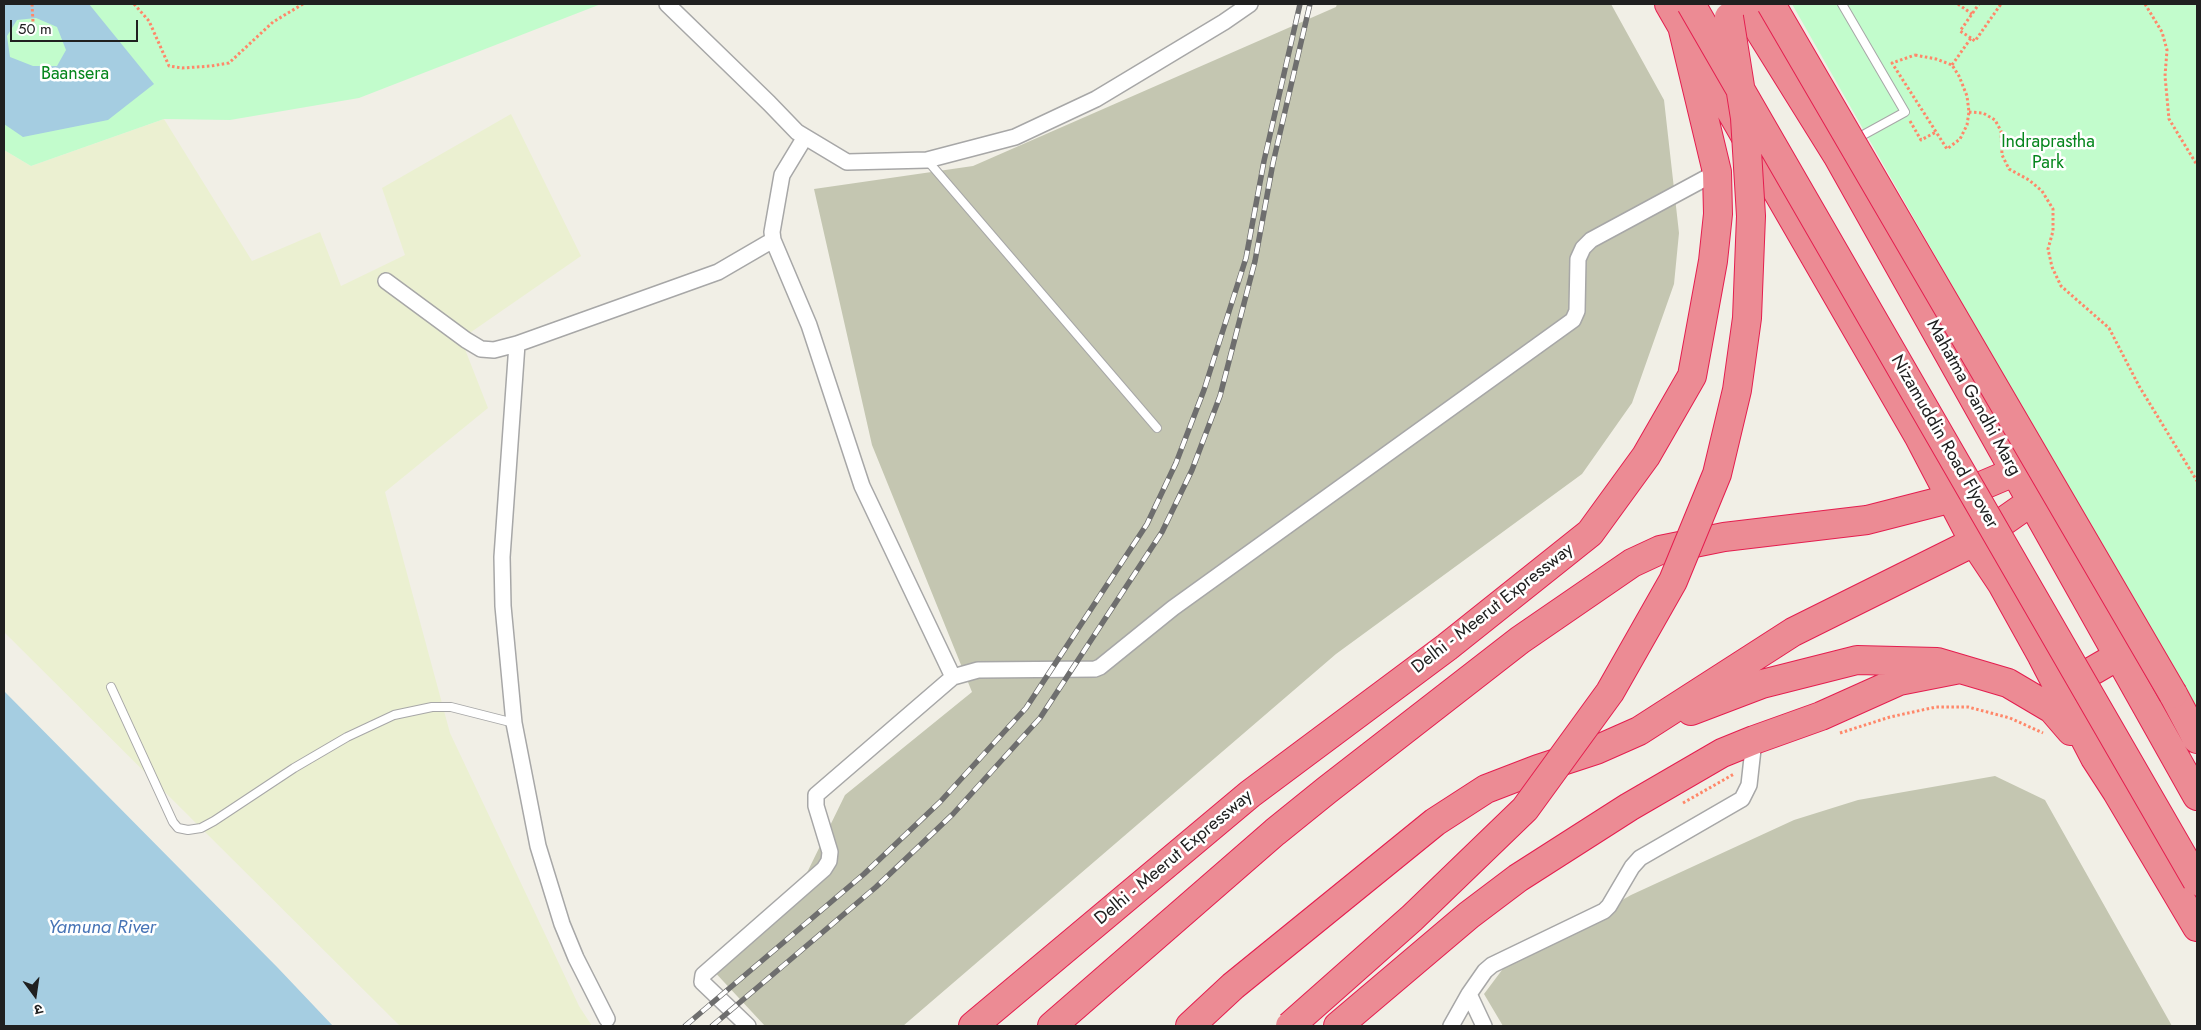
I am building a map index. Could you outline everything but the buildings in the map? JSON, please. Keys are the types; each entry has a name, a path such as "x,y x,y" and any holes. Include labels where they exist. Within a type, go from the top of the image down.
{"highway":[{"path":"1290,1026 1412,918 1525,809 1610,692 1672,581 1717,474 1737,390 1746,318 1750,216 1745,118 1726,4"},
{"name":"Mahatma Gandhi Marg","path":"1743,4 1834,151 2197,796"},
{"path":"1771,4 2197,739"},
{"path":"1681,11 1953,498 1974,542 2002,584 2042,656 2095,758 2197,927"},
{"name":"Delhi - Meerut Expressway","path":"973,1026 1250,794 1447,647 1590,533 1646,456 1692,376 1713,261 1718,214 1717,172 1681,11"},
{"name":"Nizamuddin Road Flyover","path":"1681,11 2197,881"},
{"path":"1052,1026 1327,790 1520,640 1632,563 1660,550 1724,537 1867,520 1953,498 2014,472"},
{"path":"1638,731 1794,632 1974,542 2031,502"},
{"path":"2065,703 2076,684 2094,670 2118,656"},
{"path":"1190,1026 1234,986 1435,822 1486,789 1538,768 1596,750 1638,731 1762,684 1858,660 1937,662 2008,683 2052,709 2095,758"},
{"path":"1338,1026 1469,914 1518,878 1629,807 1722,753 1821,716 1899,681 1960,669"}],"street":[{"path":"667,4 770,103 796,132 847,162 926,160 1015,136 1096,99 1224,22 1250,4"},
{"path":"805,138 782,176 772,232 773,240 809,325 865,493 953,677"},
{"path":"748,1026 702,982 703,975 824,869 830,852 816,806 816,795 953,677 978,670 1094,669 1100,667 1173,608 1573,320 1578,311 1578,259 1583,248 1591,240 1717,172"},
{"path":"386,281 466,340 481,349 494,350 517,344 718,272 773,240"},
{"path":"517,344 502,557 503,606 514,723 538,846 562,924 576,958 607,1019"},
{"path":"1451,1026 1477,980 1492,965 1604,911 1609,906 1632,867 1640,858 1742,800 1749,785 1754,740"},
{"path":"1469,994 1484,1026"}],"lane":[{"path":"1834,151 1905,112 1842,4"},
{"path":"926,160 1157,428"},
{"path":"111,686 173,822 178,828 188,830 201,828 214,822 294,768 394,715 432,707 451,708 514,723"}],"path":[{"path":"32,4 34,22"},
{"path":"134,4 149,21 169,66 182,68 229,63 274,22 303,4"},
{"path":"1958,4 1972,14"},
{"path":"1979,4 1960,31 1975,42 2001,4"},
{"path":"2145,4 2162,32 2167,50 2166,76 2169,119 2197,165"},
{"path":"1952,65 1971,38"},
{"path":"1915,55 1936,59 1952,65 1959,76 1967,96 1969,112 1967,125 1960,138 1947,149 1892,63 1915,55"},
{"path":"1905,112 1921,140 1936,132"},
{"path":"1969,112 1983,113 1995,120 2001,131 2002,155 2009,169 2029,180 2042,192 2053,210 2053,231 2048,249 2052,267 2061,286 2109,328 2139,386 2197,481"}],"shaded area":[{"path":"1337,4 1611,4 1664,100 1679,233 1674,284 1632,403 1582,474 1336,654 903,1026 765,1026 710,967 800,887 845,795 972,692 872,445 814,189 973,166 1336,7"},
{"path":"511,114 581,256 461,339 488,408 385,492 450,733 579,1006 592,1026 400,1026 4,632 4,150 31,166 164,119 252,261 320,232 341,286 405,255 382,188"},
{"path":"1995,776 2045,800 2172,1026 1503,1026 1484,994 1505,966 1631,895 1794,820 1858,800"}],"green space":[{"name":"Baansera","path":"4,4 601,4 359,98 230,120 164,119 31,166 4,150"},
{"name":"Indraprastha Park","path":"1792,4 2197,4 2197,716"}],"water":[{"path":"4,4 89,4 154,84 108,120 23,137 4,124","holes":["36,18 57,27 66,50 57,66 33,66 10,57 7,36 17,20"]},
{"name":"Yamuna River","path":"4,691 278,968 333,1026 4,1026"}],"railway":[{"path":"685,1026 864,874 940,802 1026,708 1147,524 1176,463 1204,390 1246,258 1264,161 1300,4"},
{"path":"712,1026 876,887 953,814 1040,718 1162,532 1192,470 1220,396 1255,261 1273,163 1310,4"}]}
